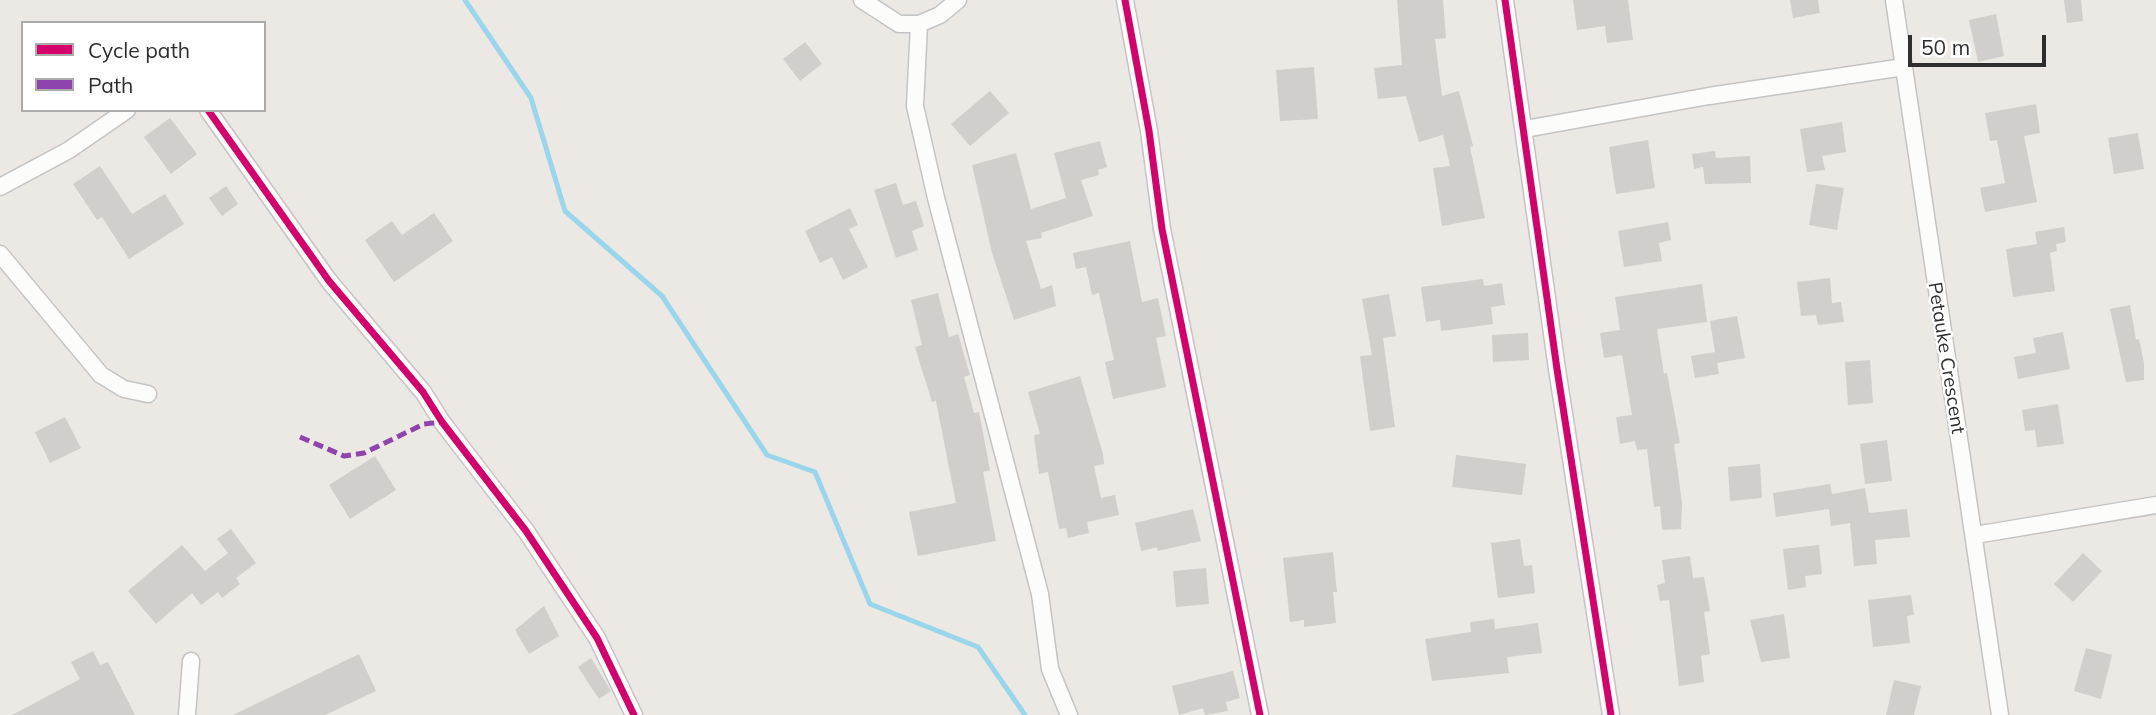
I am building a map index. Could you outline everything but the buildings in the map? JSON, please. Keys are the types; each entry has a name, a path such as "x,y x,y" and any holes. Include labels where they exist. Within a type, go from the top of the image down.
{"street":[{"path":"862,0 899,24 919,24 940,15 958,0"},
{"path":"1125,0 1149,131 1164,242 1260,715"},
{"path":"1505,0 1557,369 1611,715"},
{"name":"Petauke Crescent","path":"1894,0 2000,715"},
{"path":"919,24 915,106 1040,594 1050,669 1069,715"},
{"path":"1525,130 1709,96 1903,67"},
{"path":"0,187 69,150 124,112"},
{"path":"209,112 329,281 423,392 442,422 526,531 597,638 634,715"},
{"path":"0,254 101,375 124,389 148,394"},
{"path":"1975,535 2156,505"},
{"path":"187,715 191,661"}],"waterway":[{"path":"465,0 531,98 565,211 662,296 767,455 815,472 870,604 978,647 1025,715"}],"marked path":[{"path":"300,437 344,456 364,453 424,424 442,422"}],"cycle path":[{"path":"1125,0 1149,131 1162,229 1260,715"},
{"path":"1505,0 1557,369 1611,715"},
{"path":"209,112 329,281 423,392 442,422 526,531 597,638 634,715"}]}
